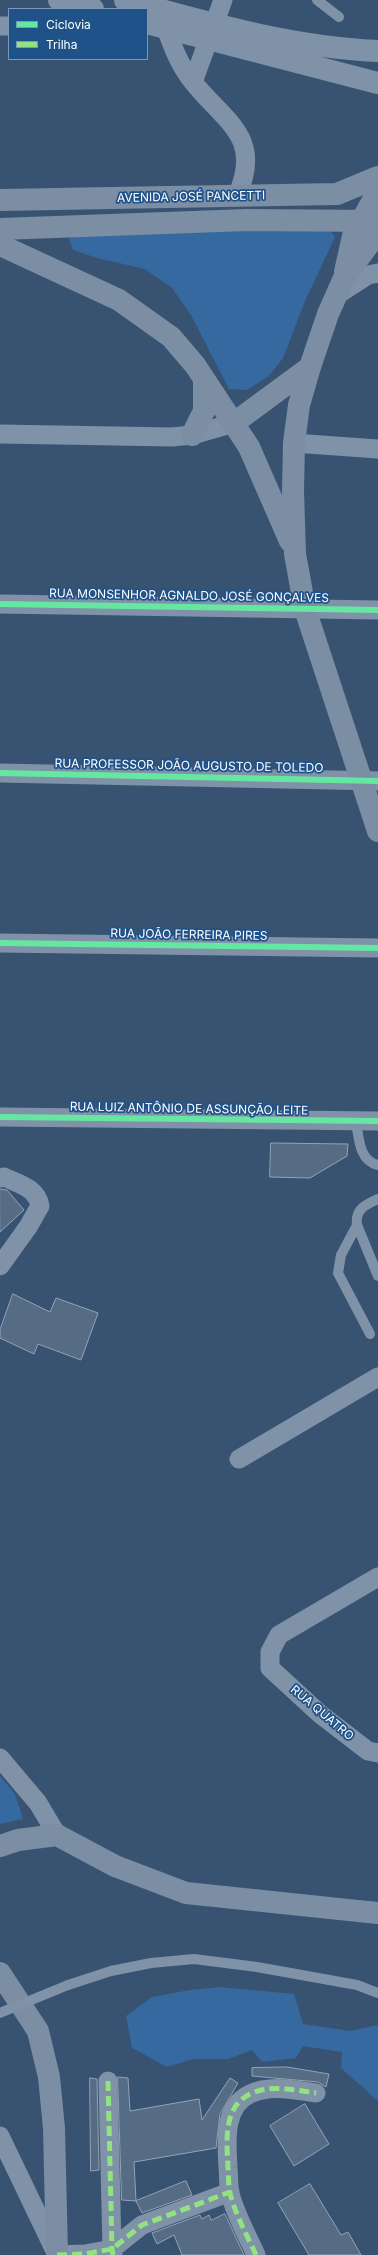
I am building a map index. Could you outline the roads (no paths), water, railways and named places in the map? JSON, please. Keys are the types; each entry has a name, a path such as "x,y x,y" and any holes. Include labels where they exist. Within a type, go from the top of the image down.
{"main road":[{"name":"AVENIDA JOSÉ PANCETTI","path":"0,200 336,194 378,177"},
{"path":"378,191 373,225 353,236 340,286 310,367 299,405 294,443 295,554 305,609 370,781 378,831"},
{"name":"AVENIDA JOSÉ PANCETTI","path":"0,229 247,220 373,225"},
{"path":"0,245 119,300 171,337 204,380 249,447 295,554"},
{"path":"234,423 310,367"},
{"path":"192,435 204,411 204,380"},
{"path":"0,1846 18,1840 57,1834 115,1866 186,1892 378,1912"},
{"path":"0,1973 38,2031 49,2077 54,2128 57,2255"}],"street":[{"path":"59,0 89,8"},
{"path":"125,0 146,8"},
{"path":"193,82 210,32 223,0"},
{"path":"148,9 210,32 378,83"},
{"path":"153,25 310,45 378,51"},
{"path":"153,25 193,82 234,127 244,144 247,165 237,196"},
{"path":"340,286 368,275 378,273"},
{"path":"0,434 172,437 192,435 234,423"},
{"path":"294,443 378,449"},
{"name":"RUA MONSENHOR AGNALDO JOSÉ GONÇALVES","path":"0,604 378,610"},
{"name":"RUA PROFESSOR JOÃO AUGUSTO DE TOLEDO","path":"0,773 370,781"},
{"name":"RUA JOÃO FERREIRA PIRES","path":"0,943 378,948"},
{"name":"RUA LUIZ ANTÔNIO DE ASSUNÇÃO LEITE","path":"0,1117 356,1122 378,1121"},
{"path":"0,1178 4,1177 31,1190 38,1197 40,1206 28,1227 0,1266"},
{"path":"239,1459 378,1377"},
{"name":"RUA QUATRO","path":"378,1577 279,1635 270,1652 270,1668 320,1714 368,1751 378,1753"},
{"path":"0,1758 38,1803 57,1834"},
{"path":"108,2081 112,2252"},
{"path":"256,2255 230,2192 226,2130 240,2102 249,2094 276,2088 316,2094"},
{"path":"0,2136 57,2255 112,2252 142,2225 230,2192"}],"lane":[{"path":"317,0 339,17"},
{"path":"356,1122 363,1154 370,1163 378,1165"},
{"path":"378,1199 361,1207 356,1216 357,1225 378,1276"},
{"path":"357,1225 341,1255 338,1272 370,1334"},
{"path":"0,2013 68,1984 111,1971 151,1963 194,1959 257,1966 358,1985 378,1993"}]}
